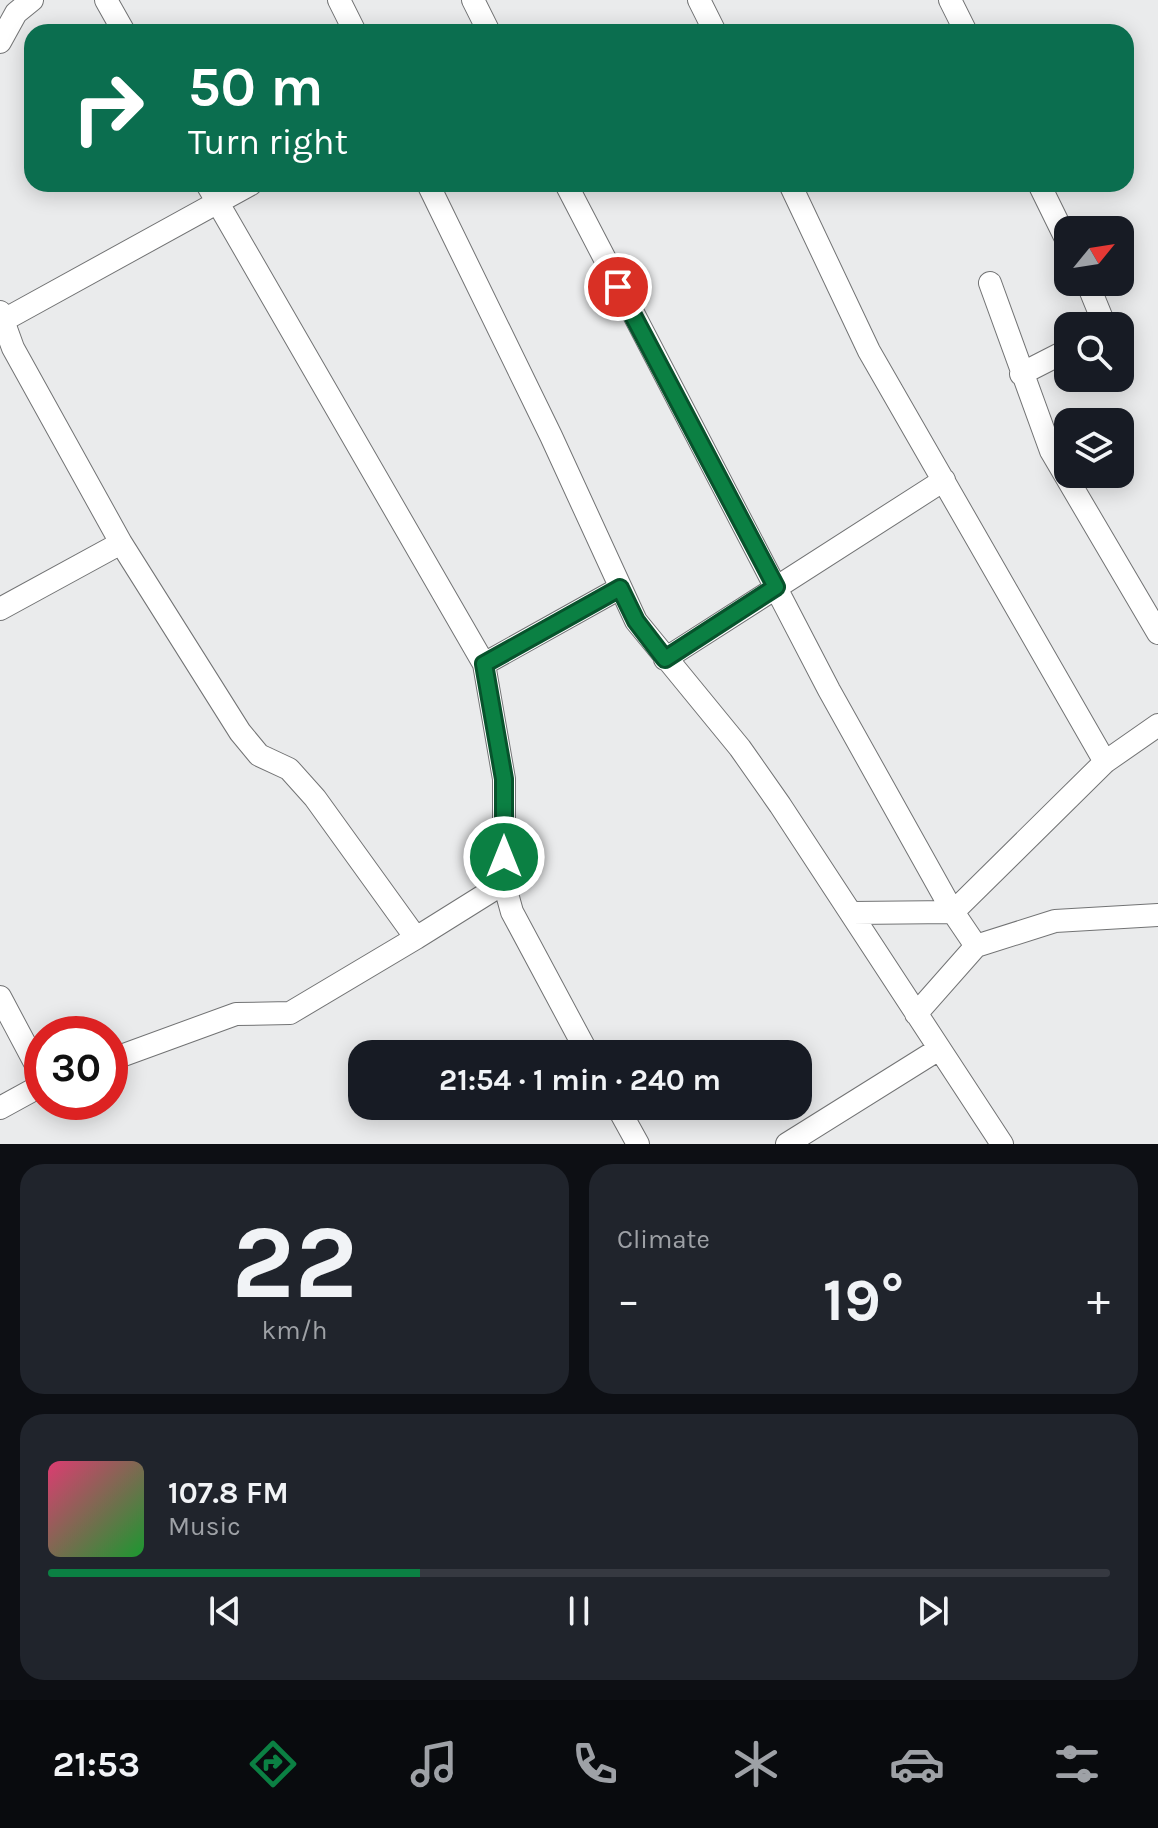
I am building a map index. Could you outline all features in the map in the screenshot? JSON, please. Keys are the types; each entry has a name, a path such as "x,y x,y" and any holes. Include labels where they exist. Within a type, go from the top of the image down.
{"street":[{"path":"0,42 16,13 32,0"},
{"path":"106,0 120,24"},
{"path":"339,0 351,24"},
{"path":"473,0 485,24"},
{"path":"699,0 711,24"},
{"path":"950,0 962,24"},
{"path":"416,938 315,798 289,769 259,755 240,732 121,543 1,316 211,192 484,664 504,779 504,883 512,912 581,1040"},
{"path":"432,192 551,436 636,621 740,748 1002,1144"},
{"path":"570,192 776,587 953,912 976,946"},
{"path":"794,192 869,351 1105,762"},
{"path":"1043,192 1055,216"},
{"path":"990,283 1051,451 1158,633"},
{"path":"1021,374 1054,357"},
{"path":"665,659 944,480"},
{"path":"0,609 121,543"},
{"path":"484,664 620,588"},
{"path":"852,913 953,912 1105,762 1158,725"},
{"path":"128,1053 236,1014 290,1013 504,883"},
{"path":"916,1014 976,946 1055,921 1158,915"},
{"path":"0,997 24,1042"},
{"path":"787,1144 939,1049"},
{"path":"0,1108 24,1095"},
{"path":"625,1120 638,1144"}],"route":[{"path":"504,857 504,779 484,664 620,588 636,621 665,659 776,587 618,287"}]}
